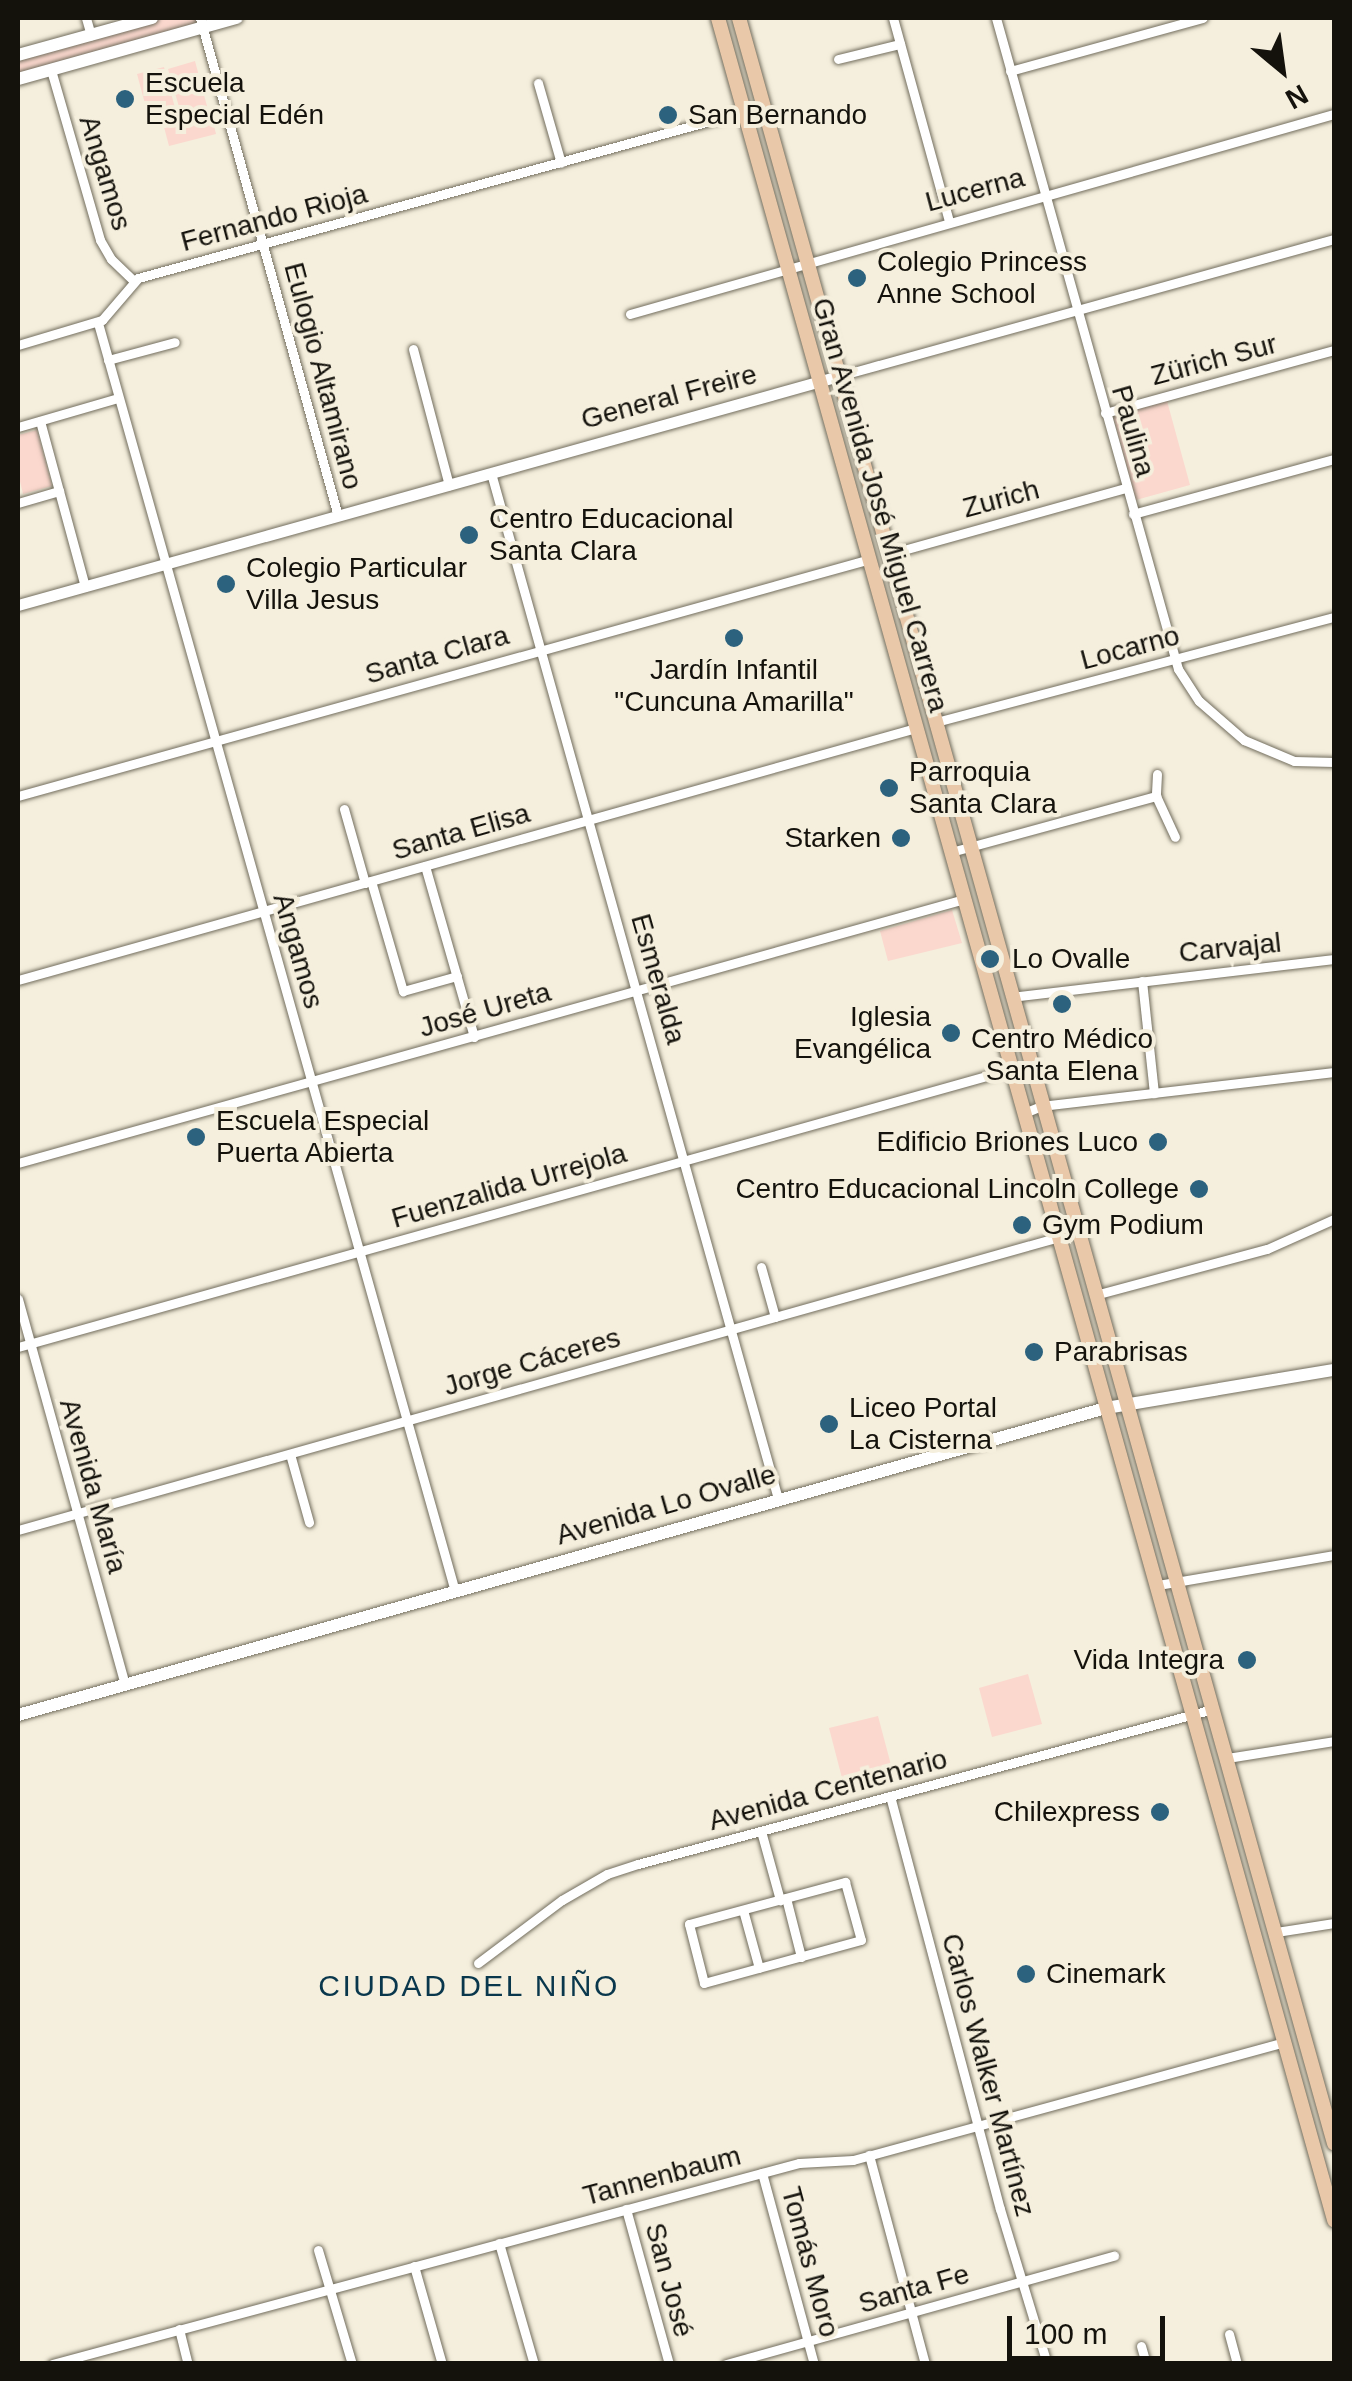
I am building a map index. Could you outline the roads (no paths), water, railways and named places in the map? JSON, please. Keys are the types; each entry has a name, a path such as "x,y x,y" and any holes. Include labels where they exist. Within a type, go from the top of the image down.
{"main road":[{"path":"18,55 152,18"},
{"path":"18,79 201,22 237,18"},
{"name":"Gran Avenida José Miguel Carrera","path":"718,18 1334,2220"},
{"name":"Gran Avenida José Miguel Carrera","path":"739,18 1041,1106 1330,2113 1334,2143"},
{"path":"916,728 934,715"},
{"path":"1059,1237 1074,1241 1082,1250"},
{"name":"Avenida Lo Ovalle","path":"18,1715 1106,1408 1334,1370"},
{"path":"1302,2102 1330,2113"}],"street":[{"path":"86,18 91,35"},
{"path":"893,18 949,220"},
{"name":"Paulina","path":"996,18 1174,660 1199,702 1244,740 1294,760 1334,762"},
{"path":"1010,71 1203,18"},
{"name":"Eulogio Altamirano","path":"201,22 338,516"},
{"path":"838,59 900,44"},
{"name":"Angamos","path":"51,70 100,240 118,267 133,280"},
{"path":"538,83 561,163"},
{"name":"Fernando Rioja","path":"133,280 764,106"},
{"name":"Lucerna","path":"630,314 806,260 1334,114"},
{"name":"General Freire","path":"18,605 1334,239"},
{"path":"18,345 98,322 133,280"},
{"name":"Angamos","path":"98,322 455,1591"},
{"path":"108,360 175,342"},
{"path":"413,349 449,484"},
{"name":"Zürich Sur","path":"1105,413 1334,350"},
{"path":"18,427 118,398"},
{"path":"40,421 84,586"},
{"path":"1134,514 1334,458"},
{"name":"Esmeralda","path":"491,473 778,1500"},
{"name":"Zurich","path":"888,554 1126,488"},
{"path":"18,503 59,491"},
{"name":"Santa Clara","path":"18,796 870,559"},
{"name":"Locarno","path":"934,715 1174,660 1334,617"},
{"name":"Santa Elisa","path":"18,980 916,728"},
{"path":"1157,774 1156,796 1175,838"},
{"path":"951,852 1156,796"},
{"path":"344,810 402,991 457,976"},
{"path":"425,866 474,1037"},
{"name":"José Ureta","path":"18,1162 964,898"},
{"name":"Carvajal","path":"1011,996 1334,959"},
{"path":"1142,981 1154,1093"},
{"name":"Fuenzalida Urrejola","path":"18,1347 1012,1068"},
{"path":"1024,1113 1041,1106 1334,1072"},
{"path":"1095,1295 1266,1249 1334,1219"},
{"name":"Jorge Cáceres","path":"18,1530 1059,1237"},
{"path":"761,1267 774,1317"},
{"name":"Avenida María","path":"18,1299 126,1684"},
{"path":"290,1454 309,1522"},
{"path":"1158,1585 1334,1555"},
{"name":"Avenida Centenario","path":"478,1964 526,1924 607,1874 1213,1709"},
{"path":"1227,1758 1334,1740"},
{"name":"Carlos Walker Martínez","path":"890,1796 1020,2282 1048,2364"},
{"path":"762,1831 802,1957"},
{"path":"845,1882 861,1940 704,1983 688,1924 783,1899 845,1882"},
{"path":"744,1910 759,1968"},
{"path":"1276,1932 1334,1923"},
{"name":"Tannenbaum","path":"52,2364 762,2172 806,2162 869,2156 1285,2042"},
{"path":"869,2156 925,2364"},
{"name":"Tomás Moro","path":"762,2172 814,2364"},
{"name":"San José","path":"626,2209 668,2364"},
{"path":"499,2243 534,2364"},
{"path":"318,2250 352,2364"},
{"name":"Santa Fe","path":"726,2364 1114,2256"},
{"path":"414,2266 442,2364"},
{"path":"179,2329 188,2364"},
{"path":"1230,2334 1238,2364"},
{"path":"1142,2346 1146,2364"}],"place":[{"name":"Escuela Especial Edén","path":"125,99"},
{"name":"San Bernando","path":"668,115"},
{"name":"Colegio Princess Anne School","path":"857,278"},
{"name":"Centro Educacional Santa Clara","path":"469,535"},
{"name":"Colegio Particular Villa Jesus","path":"226,584"},
{"name":"Jardín Infantil \"Cuncuna Amarilla\"","path":"734,638"},
{"name":"Parroquia Santa Clara","path":"889,788"},
{"name":"Starken","path":"901,838"},
{"name":"Lo Ovalle","path":"990,959"},
{"name":"Centro Médico Santa Elena","path":"1062,1004"},
{"name":"Iglesia Evangélica","path":"951,1033"},
{"name":"Escuela Especial Puerta Abierta","path":"196,1137"},
{"name":"Edificio Briones Luco","path":"1158,1142"},
{"name":"Centro Educacional Lincoln College","path":"1199,1189"},
{"name":"Gym Podium","path":"1022,1225"},
{"name":"Parabrisas","path":"1034,1352"},
{"name":"Liceo Portal La Cisterna","path":"829,1424"},
{"name":"Vida Integra","path":"1247,1660"},
{"name":"Chilexpress","path":"1160,1812"},
{"name":"Cinemark","path":"1026,1974"}],"district":[{"name":"CIUDAD DEL NIÑO","path":"469,1986"}]}
